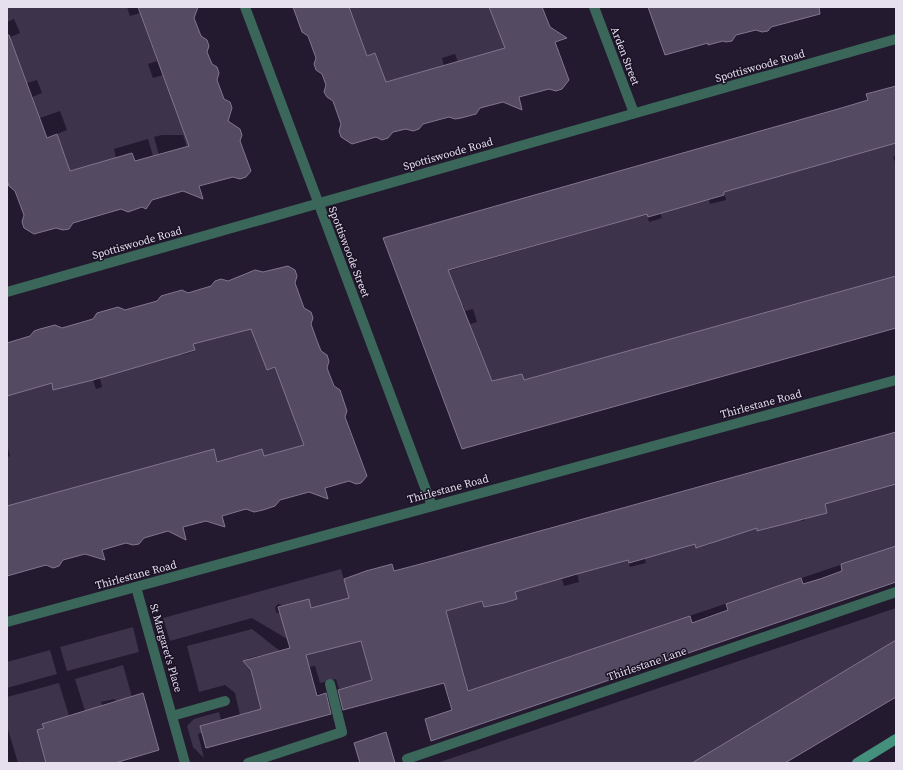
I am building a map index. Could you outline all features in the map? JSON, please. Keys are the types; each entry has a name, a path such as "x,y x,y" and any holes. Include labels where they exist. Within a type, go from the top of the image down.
{"street":[{"name":"Spottiswoode Street","path":"245,7 432,506"},
{"name":"Arden Street","path":"594,7 634,113"},
{"name":"Spottiswoode Road","path":"7,292 896,39"},
{"name":"Thirlestane Road","path":"7,622 896,380"},
{"name":"St Margaret's Place","path":"136,587 185,763"},
{"name":"Thirlestane Lane","path":"407,759 896,592"},
{"path":"248,763 342,732 330,684"},
{"path":"172,716 225,701"},
{"path":"857,763 896,739"}],"shaded area":[{"path":"7,7 127,7 130,16 140,13 157,61 148,64 153,78 163,75 192,127 189,153 183,135 162,135 154,137 159,155 153,156 148,139 114,149 116,158 70,171 57,134 67,130 60,111 40,118 32,97 42,93 37,80 27,83 10,37 20,33 14,19 7,22"},
{"path":"349,7 489,7 505,48 458,62 455,54 442,58 444,66 388,81 381,91 377,59 374,53 367,56"},
{"path":"896,139 896,155 893,157 896,164 896,276 525,380 522,374 514,376 487,390 491,379 470,324 477,322 473,309 465,311 440,264 452,270 647,214 649,222 662,218 659,210 691,204 708,196 710,204 726,200 724,192 874,149 878,142"},
{"path":"258,321 263,359 267,370 275,367 313,443 264,456 262,450 214,463 174,460 7,506 7,457 10,456 7,444 7,396 52,383 54,390 68,386 91,373 96,389 102,387 98,371 118,372 133,368 131,361 149,364 154,362 152,355 180,348 182,355 195,351 193,344 249,329"},
{"path":"896,484 896,546 468,691 446,611 482,601 484,607 517,599 515,592 562,579 564,586 579,582 577,574 628,560 630,567 646,563 644,556 682,548 681,545 695,541 697,548 711,544 710,536 755,523 758,531 773,527 799,511 802,521 805,520 803,510 827,513 825,504"},
{"path":"341,569 372,680 339,689 336,679 320,683 315,666 309,667 306,655 349,644 311,608 308,599 283,605 278,604 275,607 276,612 280,614 287,639 252,618 170,641 163,618"},
{"path":"896,608 896,640 692,763 437,763"},
{"path":"133,627 139,652 67,671 60,647"},
{"path":"252,629 280,651 249,658 246,661 247,666 250,668 262,712 240,715 235,693 225,685 199,692 187,646"},
{"path":"50,650 57,674 7,688 7,662"},
{"path":"123,665 132,697 116,701 115,699 101,702 102,706 85,711 75,679"},
{"path":"59,683 69,716 43,724 44,728 37,730 46,763 18,763 7,726 7,697"},
{"path":"219,712 221,720 200,726 202,733 198,734 204,758 193,747 187,726 194,719"}],"building":[{"path":"138,7 198,7 194,18 201,36 207,40 209,46 207,52 212,64 217,67 219,73 217,80 224,99 230,102 232,108 228,121 240,129 242,135 240,141 251,171 246,177 240,179 233,177 199,186 203,199 183,191 152,200 146,209 142,207 128,212 121,209 73,223 69,229 63,230 56,228 34,234 24,228 22,222 24,215 15,191 9,186 7,180 7,35 9,35 47,138 57,134 70,171 132,153 135,161 189,146"},
{"path":"293,7 349,7 367,56 375,53 386,82 505,48 489,7 542,7 550,27 567,38 555,42 569,80 562,89 556,91 549,89 519,97 522,110 503,102 480,108 476,114 455,119 449,117 423,124 419,129 413,131 406,129 393,132 388,138 382,140 376,137 352,144 341,137 339,131 341,124 333,101 327,97 324,92 326,85 322,74 316,70 314,64 316,58 308,36 302,32"},
{"path":"648,7 819,7 820,14 771,27 768,31 762,32 756,30 736,35 732,41 723,41 708,45 708,43 665,55"},
{"path":"896,86 896,143 724,192 724,195 648,217 647,214 448,270 492,381 522,374 524,380 896,276 896,328 462,449 383,238 838,109 868,100 866,94"},
{"path":"288,266 295,270 297,276 295,283 304,308 311,312 313,318 311,324 316,338 321,351 327,355 329,361 327,368 334,386 340,390 347,411 345,417 367,476 361,483 356,484 349,481 325,488 328,499 309,492 280,500 275,506 263,510 254,512 246,509 222,516 225,527 206,521 183,527 186,540 168,531 144,538 139,544 133,545 126,543 102,550 105,560 85,554 63,560 59,566 53,568 46,565 7,576 7,506 214,449 217,462 262,449 264,456 304,445 275,367 267,370 251,329 193,344 195,350 93,380 53,390 52,383 7,396 7,343 30,336 34,331 40,329 55,325 62,328 93,319 97,313 118,307 125,310 157,301 161,296 182,290 188,293 211,286 215,281 221,279 228,281 255,270 263,272"},
{"path":"896,432 896,484 825,504 827,513 757,531 757,528 696,548 695,544 629,563 628,560 577,574 515,592 517,599 504,603 484,607 482,601 446,611 468,691 690,616 692,623 728,610 726,604 801,578 803,584 820,579 842,571 841,564 896,546 896,582 431,741 425,719 452,710 444,683 343,710 338,690 372,680 361,641 306,655 317,696 326,693 331,714 206,748 200,726 261,709 251,670 243,661 290,648 278,607 309,599 311,608 349,598 344,579 366,571 392,564 394,571"},
{"path":"896,640 896,697 785,763 692,763"},
{"path":"143,693 159,750 115,763 46,763 37,730 44,728 42,724"},
{"path":"386,732 395,763 360,763 354,743"}]}
